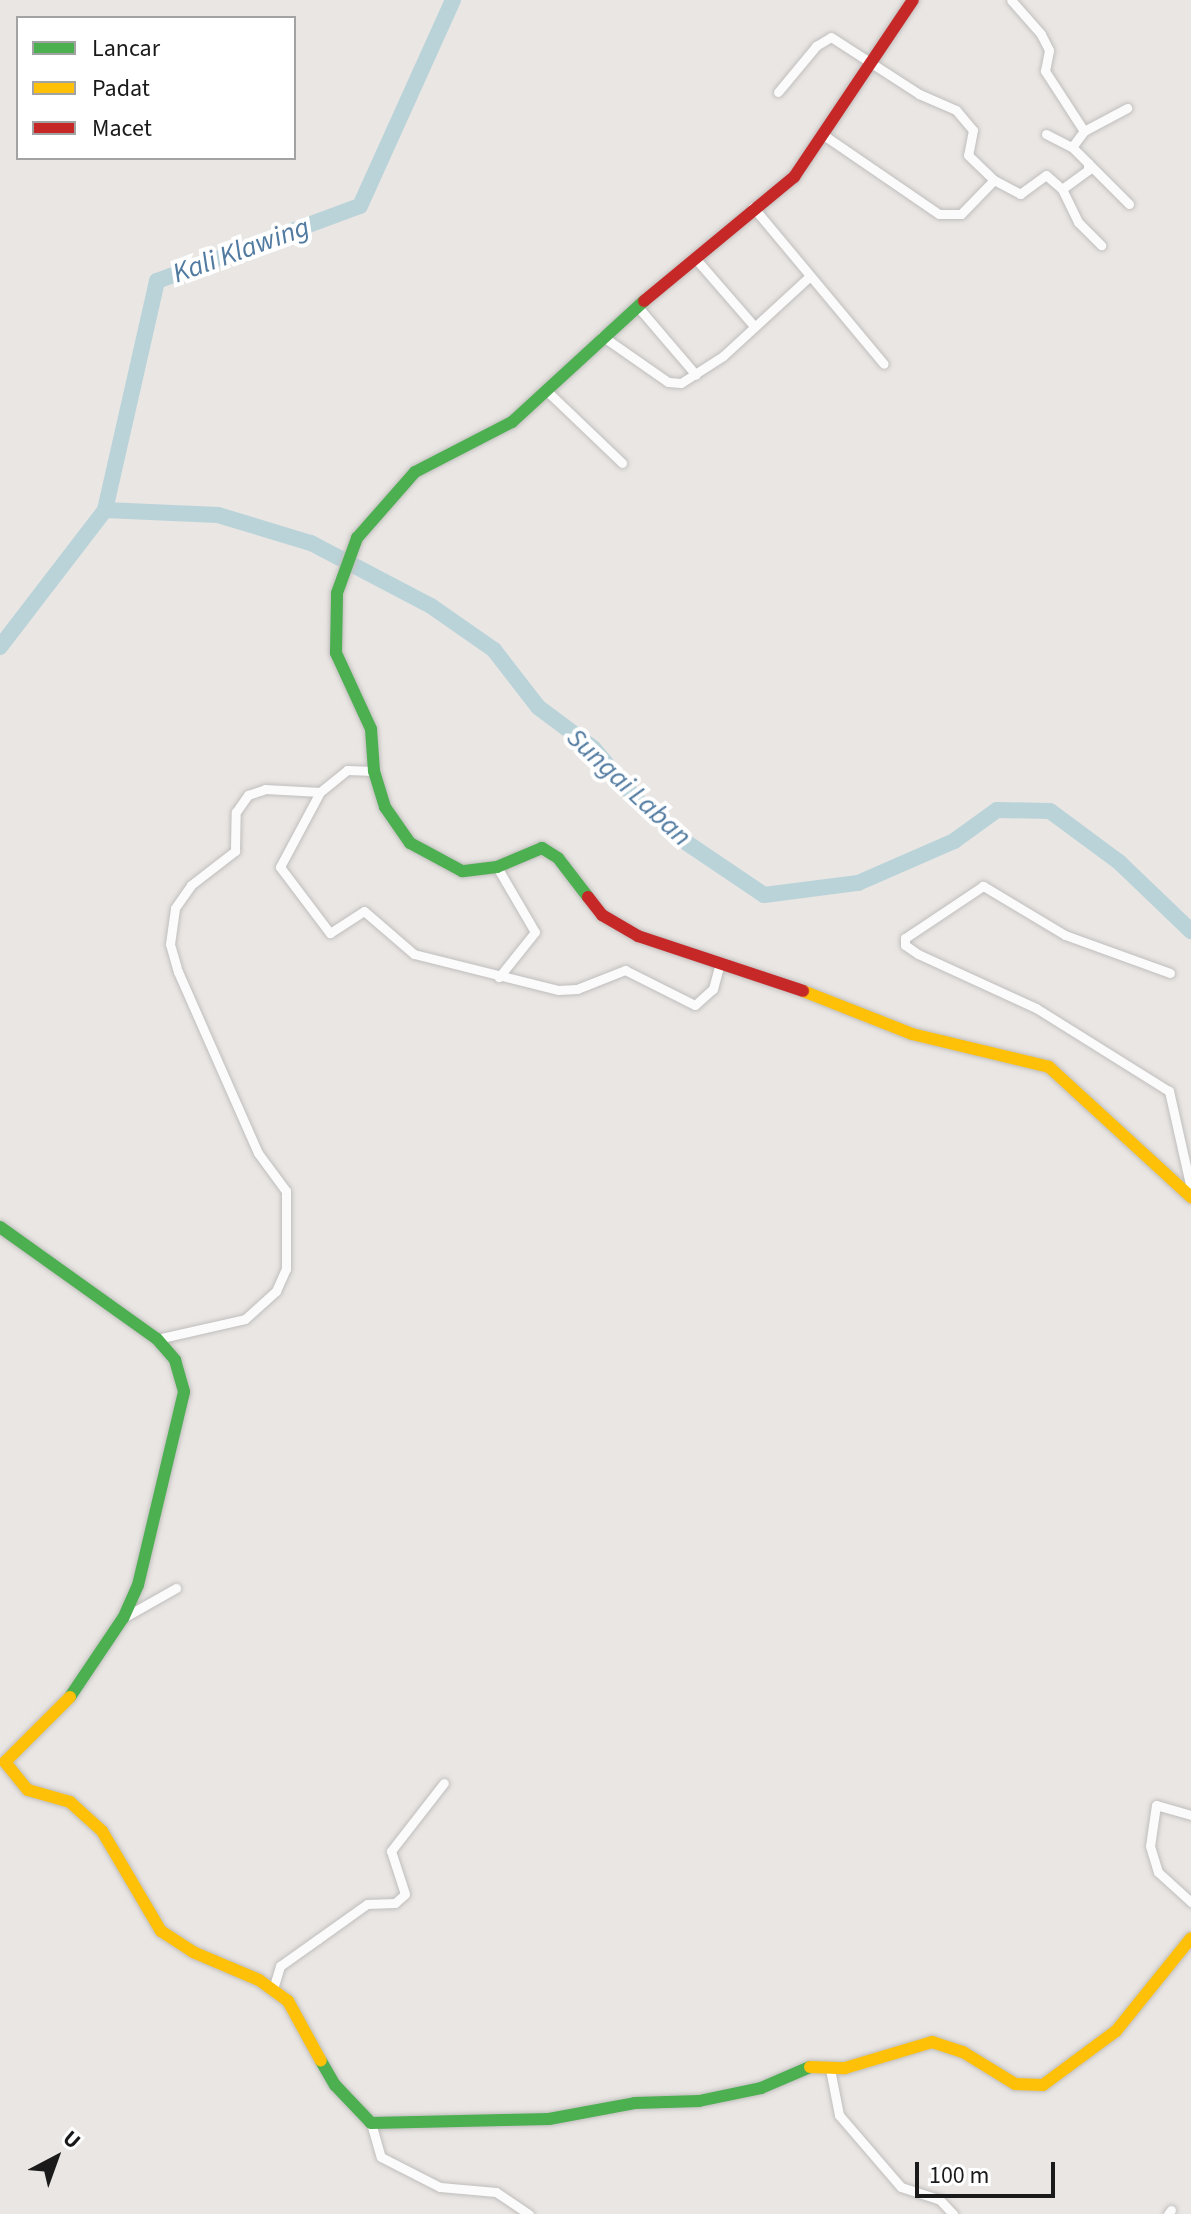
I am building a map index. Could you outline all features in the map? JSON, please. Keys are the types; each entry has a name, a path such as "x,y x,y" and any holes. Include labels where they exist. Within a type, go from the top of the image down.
{"street":[{"path":"913,0 825,136 794,177 753,207 602,336 500,432 405,480 357,538 337,593 336,653 371,729 374,771 385,807 410,843 462,871 497,867 542,848 558,858 602,915 638,936 719,966 793,987 912,1034 1049,1067 1191,1197"},
{"path":"1011,0 1041,34 1049,50 1045,71 1084,131"},
{"path":"778,92 827,37 872,61 919,94 956,110 973,130 968,155 994,180 1020,194 1046,175 1062,189 1080,225 1101,245"},
{"path":"1072,147 1084,131 1127,108"},
{"path":"1046,134 1072,147 1129,204"},
{"path":"825,136 939,214 961,214 994,180"},
{"path":"1062,189 1085,175 1088,163"},
{"path":"753,207 884,364"},
{"path":"695,258 755,327"},
{"path":"602,336 668,382 696,375 755,327 810,276"},
{"path":"638,307 696,375"},
{"path":"547,391 622,463"},
{"path":"374,771 347,770 320,792 280,864 314,917 332,933 364,911 414,954 499,977 571,990 625,970 695,1005 713,989 719,966"},
{"path":"157,1339 245,1319 276,1291 286,1269 286,1191 258,1153 192,1007 172,953 172,919 191,885 235,851 236,812 248,795 265,789 320,792"},
{"path":"497,867 535,932 499,977"},
{"path":"1170,973 1065,935 983,886 905,938 905,945 918,954 1036,1008 1169,1091 1191,1189"},
{"path":"0,1227 157,1339 175,1360 184,1392 182,1413 138,1585 123,1618 78,1689 3,1762 28,1790 70,1802 102,1831 144,1910 161,1931 193,1952 273,1989 299,2016 335,2085 371,2123 381,2157 440,2187 496,2192 529,2214"},
{"path":"123,1618 176,1588"},
{"path":"273,1989 280,1966 367,1904 395,1903 405,1894 391,1851 444,1783"},
{"path":"1191,1815 1156,1805 1150,1846 1158,1872 1191,1902"},
{"path":"371,2123 549,2119 635,2103 699,2101 761,2088 803,2067 830,2069 932,2042 955,2048 1028,2088 1058,2078 1116,2031 1191,1938"},
{"path":"830,2069 839,2115 907,2191 939,2199 953,2214"}],"waterway":[{"name":"Kali Klawing","path":"0,647 105,510 157,281 360,206 453,0"},
{"name":"Sungai Laban","path":"105,510 218,515 311,543 431,606 494,650 538,707 593,748 638,801 687,843 764,895 858,883 954,841 997,810 1050,811 1119,862 1191,931"}],"traffic: fast":[{"path":"588,897 558,858 542,848 497,867 462,871 410,843 385,807 374,771 371,729 336,653 337,593 357,538 415,472 512,422 644,301"},
{"path":"0,1227 157,1339 175,1360 184,1392 138,1585 123,1618 70,1697"},
{"path":"321,2061 335,2085 371,2123 549,2119 635,2103 699,2101 761,2088 810,2067"}],"traffic: slow":[{"path":"803,991 912,1034 1049,1067 1191,1197"},
{"path":"70,1697 5,1762 28,1790 70,1802 102,1831 161,1931 193,1952 259,1980 288,2001 321,2061"},
{"path":"810,2067 845,2068 932,2042 963,2052 1015,2084 1043,2085 1116,2031 1191,1938"}],"traffic: jam":[{"path":"644,301 794,177 913,0"},
{"path":"588,897 602,915 638,936 803,991"}]}
